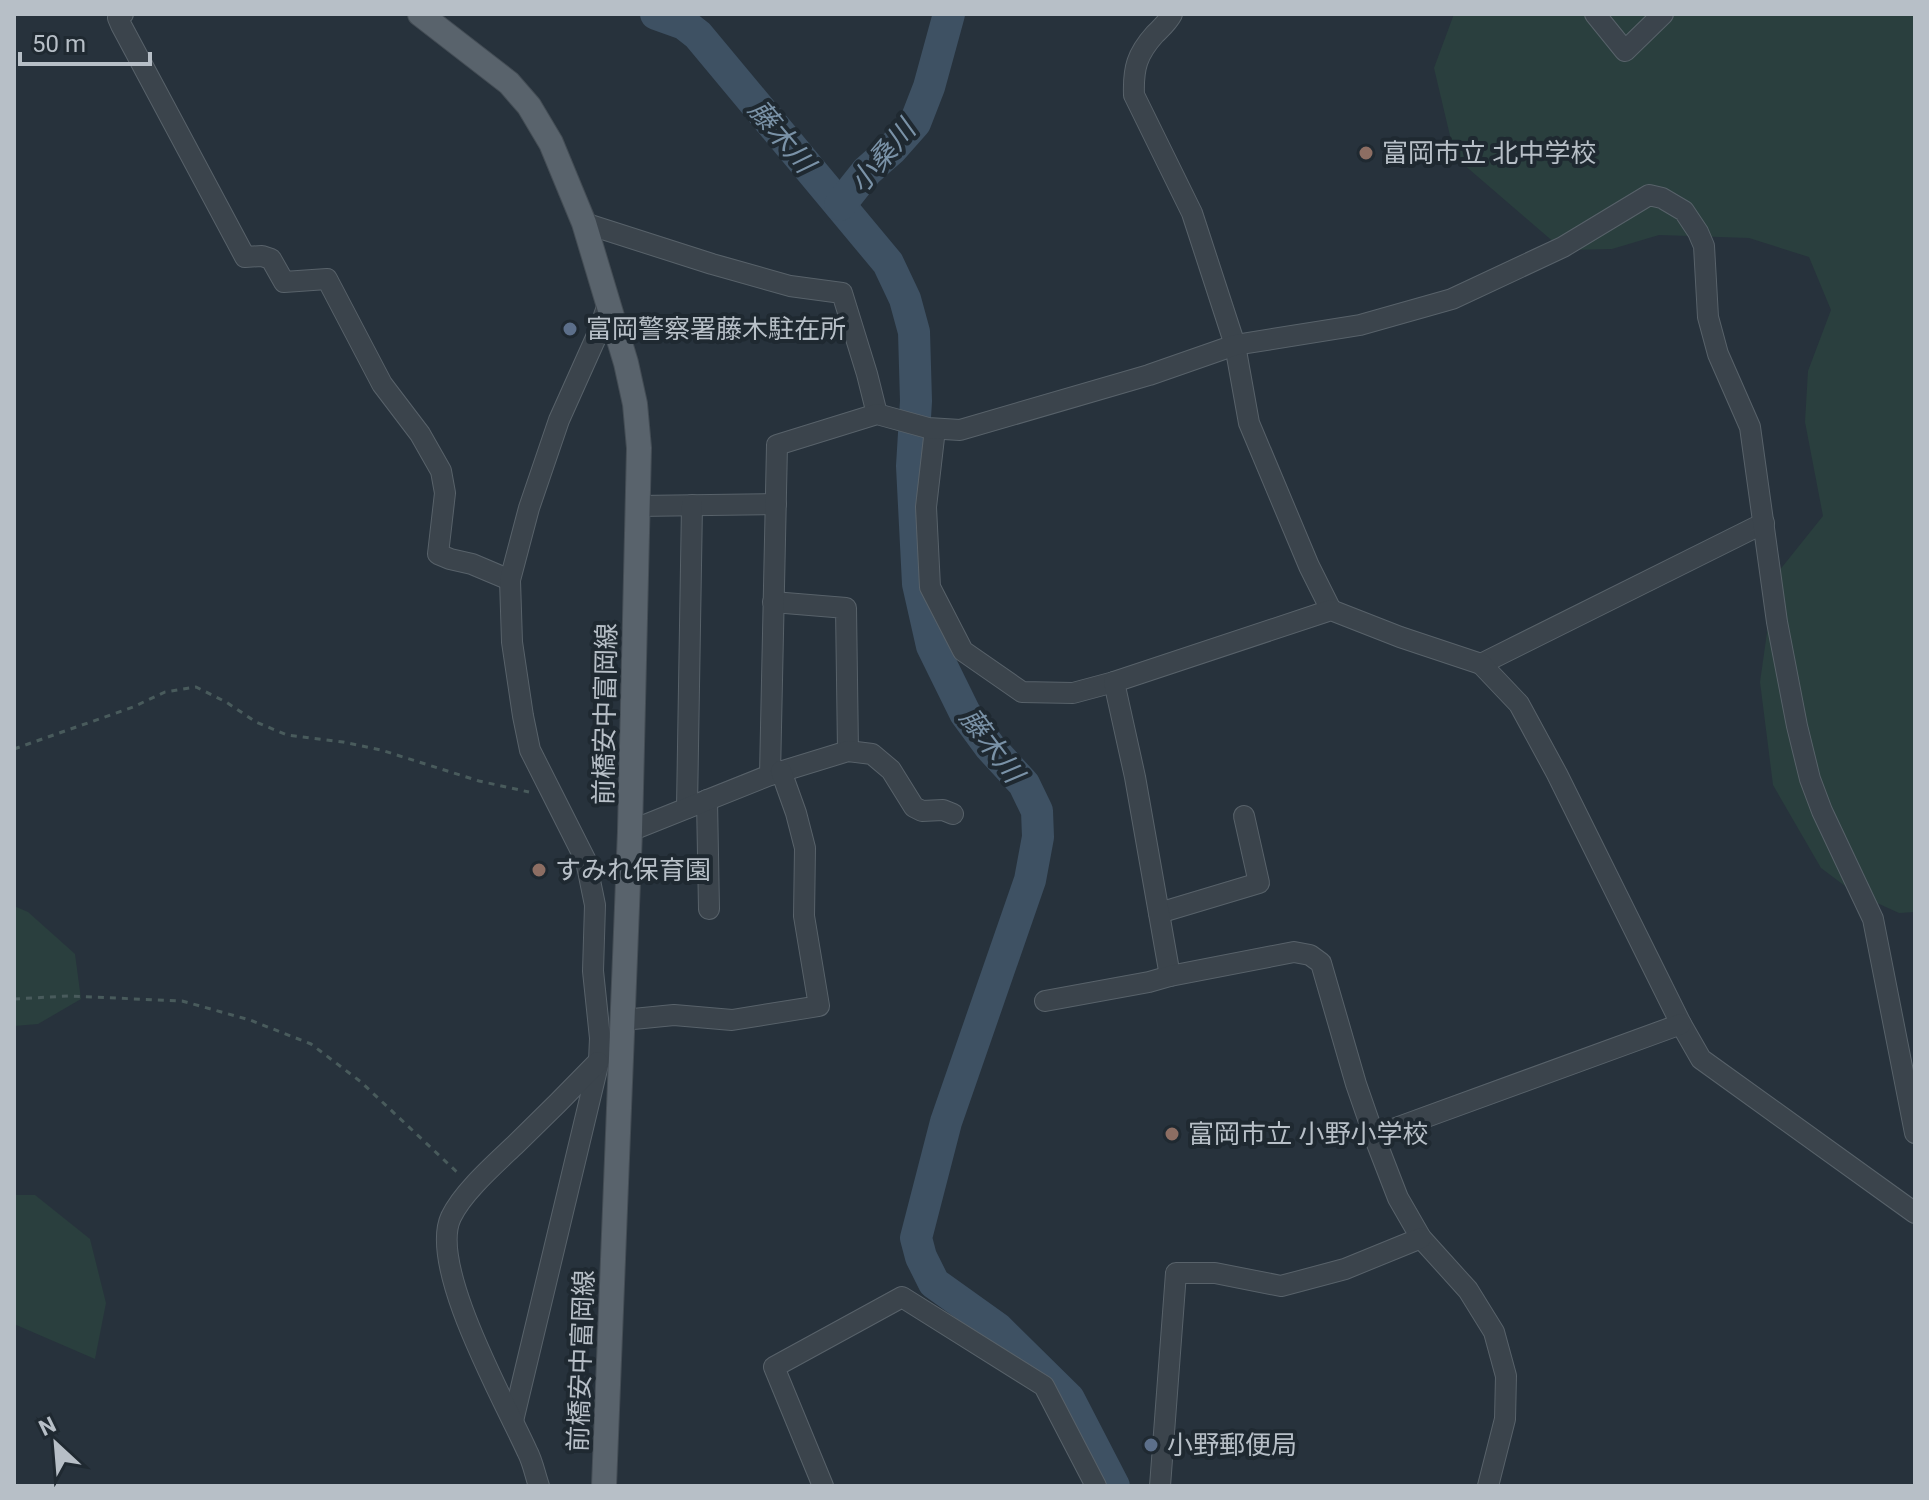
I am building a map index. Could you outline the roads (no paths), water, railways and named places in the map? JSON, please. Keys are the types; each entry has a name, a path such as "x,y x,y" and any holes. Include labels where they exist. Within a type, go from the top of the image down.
{"main road":[{"name":"前橋安中富岡線","path":"420,14 509,83 529,106 551,143 584,223 626,363 635,404 639,448 630,831 623,1020 610,1062 604,1486"}],"street":[{"path":"123,14 118,18 121,25 245,257 271,259 284,282 327,279 382,384 420,434 441,471 445,493 438,554 510,580"},
{"path":"1172,14 1137,61 1134,95 1192,213 1235,345 1249,423 1309,566 1331,610"},
{"path":"1595,14 1625,51 1663,14"},
{"path":"623,1020 674,1015 732,1020 819,1006 804,916 805,848 775,773 773,602 777,445 877,414 932,429 960,430 1149,375 1235,345 1360,325 1452,299 1563,247 1649,195 1662,198 1684,211 1704,246 1708,317 1718,354 1750,427 1777,622 1797,726 1810,779 1822,811 1873,919 1915,1133"},
{"path":"584,223 790,286 842,293 877,414"},
{"path":"513,1421 610,1062 600,1038 593,971 595,905 586,861 530,750 512,642 510,580 529,508 559,420 608,304"},
{"path":"932,429 926,507 930,587 963,651 1022,692 1073,693 1331,610 1481,664 1519,704 1701,1059 1915,1213"},
{"path":"638,506 776,504"},
{"path":"687,808 692,505"},
{"path":"1481,664 1764,523"},
{"path":"773,602 846,608 848,751"},
{"path":"1114,682 1135,777 1170,976"},
{"path":"630,831 775,773 848,751 872,754 891,770 914,807 922,811 943,810 953,814"},
{"path":"707,800 709,909"},
{"path":"1159,913 1259,883 1244,816"},
{"path":"1045,1001 1294,952 1316,959 1324,972 1356,1084 1398,1198 1421,1238 1468,1290 1494,1332 1506,1376 1505,1419 1488,1486"},
{"path":"1374,1136 1681,1024"},
{"path":"539,1486 530,1456 468,1325 453,1284 446,1233 453,1214 485,1174 562,1100 610,1062"},
{"path":"1160,1486 1176,1273 1215,1273 1281,1286 1345,1269 1421,1238"},
{"path":"823,1486 774,1367 902,1297 1044,1386 1096,1486"}],"waterway":[{"name":"藤木川","path":"656,14 684,24 698,35 888,263 905,299 914,332 916,401 912,466 918,584 932,646 965,713 990,747 1024,784 1037,811 1038,837 1030,880 946,1122 916,1238 921,1257 934,1283 997,1328 1069,1399 1114,1486"},
{"name":"小桑川","path":"840,205 867,171 915,123 929,87 949,14"}],"place":[{"name":"富岡市立 北中学校","path":"1366,153"},
{"name":"富岡警察署藤木駐在所","path":"570,329"},
{"name":"すみれ保育園","path":"539,870"},
{"name":"富岡市立 小野小学校","path":"1172,1134"},
{"name":"小野郵便局","path":"1151,1445"}]}
